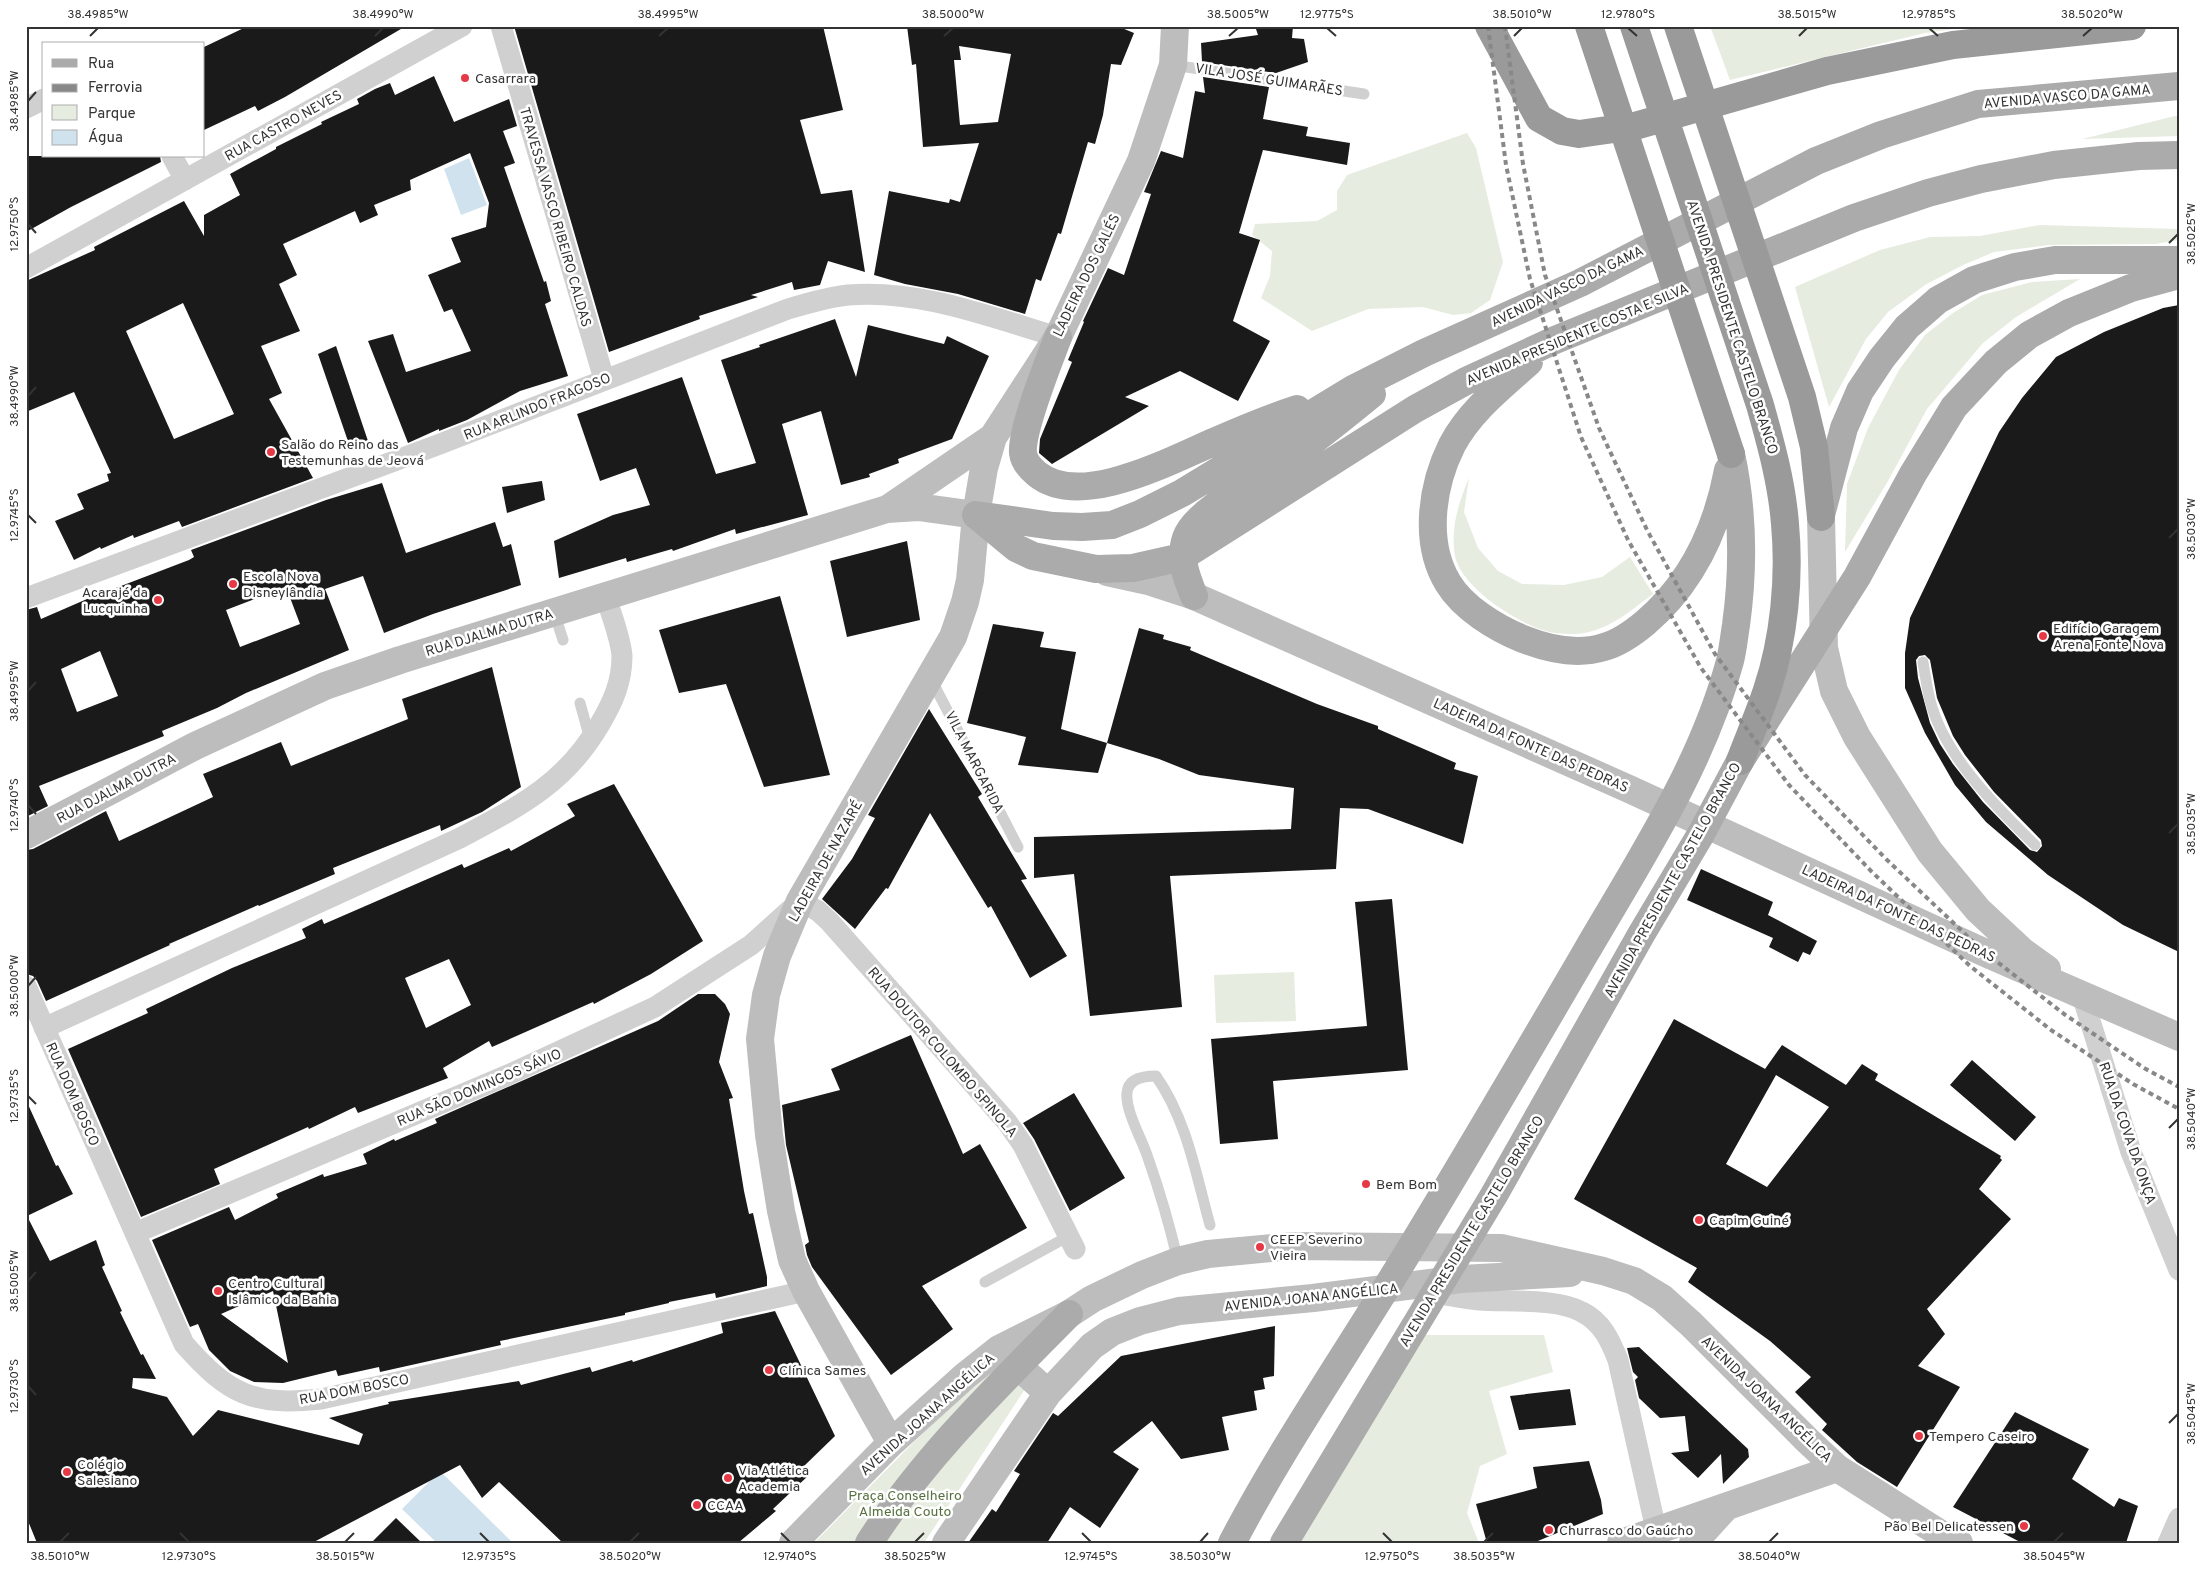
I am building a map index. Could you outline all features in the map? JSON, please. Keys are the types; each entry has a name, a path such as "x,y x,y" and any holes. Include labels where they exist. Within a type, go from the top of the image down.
{"highway":[{"path":"1489,26 1539,118 1562,131 1579,134 1635,126 1827,71 1953,45 2132,26"},
{"path":"1589,26 1606,83 1731,454"},
{"name":"AVENIDA PRESIDENTE CASTELO BRANCO","path":"1634,26 1760,405 1776,466 1785,524 1786,586 1781,632 1768,688 1740,761"},
{"path":"1682,34 1782,334 1814,447 1821,517"}],"main road":[{"name":"LADEIRA DOS GALÉS","path":"976,514 984,468 993,437 1058,337 1141,161 1173,65 1175,26"},
{"name":"AVENIDA VASCO DA GAMA","path":"976,514 1053,526 1112,525 1140,514 1182,492 1353,389 1424,353 1580,283 1816,161 1881,135 1978,104 2179,86"},
{"name":"AVENIDA PRESIDENTE COSTA E SILVA","path":"1096,570 1133,568 1182,557 1415,409 1466,381 1555,340 1854,218 1928,193 1981,179 2054,165 2139,156 2179,155"},
{"path":"1821,517 1844,428 1860,391 1882,358 1907,327 1938,300 1974,280 2015,267 2055,260 2179,260"},
{"path":"1740,761 1851,586 1928,447 1954,407 1996,362 2028,335 2069,313 2131,288 2179,275"},
{"path":"1058,337 1024,437 1023,454 1029,467 1042,478 1058,484 1079,486 1128,478 1158,467 1258,423 1353,389"},
{"path":"1555,340 1493,393 1467,422 1452,444 1439,476 1432,514 1435,551 1448,583 1475,612 1504,631 1538,645 1569,652 1603,648 1631,635 1658,612 1688,578 1709,537 1723,500 1731,454"},
{"path":"1194,596 1186,576 1182,557 1186,536 1198,520 1288,459 1424,353"},
{"path":"887,509 993,437"},
{"path":"1232,1543 1456,1174 1682,784 1718,704 1732,657 1741,580 1741,528 1739,492 1731,454"},
{"name":"RUA DJALMA DUTRA","path":"26,835 195,746 325,686 447,644 606,597 887,509 918,507 976,514"},
{"name":"LADEIRA DA FONTE DAS PEDRAS","path":"976,514 1016,548 1034,556 1148,581 1194,596 1630,789 1983,952 2179,1037"},
{"name":"LADEIRA DE NAZARÉ","path":"891,1443 806,1291 792,1260 781,1211 769,1135 760,1039 766,995 777,956 800,901 953,637 970,580 976,514"},
{"name":"LADEIRA DA FONTE DAS PEDRAS","path":"1821,517 1824,648 1834,691 1857,737 1930,852 1978,910 2022,951 2082,994"},
{"name":"AVENIDA PRESIDENTE CASTELO BRANCO","path":"1284,1543 1494,1196 1642,933 1701,834 1740,761"},
{"name":"AVENIDA JOANA ANGÉLICA","path":"792,1543 891,1443 965,1376 999,1349 1069,1314 1092,1299 1142,1275 1178,1261 1208,1254 1293,1246 1501,1248 1603,1271 1634,1281 1662,1298 1691,1324 1837,1468 1944,1536 1959,1543"},
{"name":"AVENIDA JOANA ANGÉLICA","path":"946,1543 1017,1436 1048,1394 1092,1346 1112,1332 1140,1321 1179,1311 1404,1288 1461,1279 1603,1271"},
{"path":"869,1543 894,1504 979,1404 1069,1314"},
{"path":"1018,1366 1048,1394"},
{"path":"1620,1543 1658,1536 1727,1506 1837,1468"},
{"path":"1692,1543 1727,1506"}],"street":[{"name":"RUA CASTRO NEVES","path":"26,268 462,26"},
{"name":"TRAVESSA VASCO RIBEIRO CALDAS","path":"501,26 604,379"},
{"path":"26,108 42,100"},
{"path":"173,158 184,180"},
{"name":"RUA ARLINDO FRAGOSO","path":"26,598 440,444 788,309 831,297 850,295 905,297 943,303 1058,337"},
{"path":"44,1028 460,838 511,811 554,782 574,762 590,741 610,709 621,681 622,654 606,597"},
{"name":"RUA SÃO DOMINGOS SÁVIO","path":"135,1233 508,1075 655,1007 751,945 800,901"},
{"name":"RUA DOUTOR COLOMBO SPINOLA","path":"800,901 818,911 829,921 1007,1122 1022,1144 1072,1243"},
{"name":"RUA DOM BOSCO","path":"26,986 184,1344 219,1379 238,1391 260,1399 290,1402 321,1399 806,1291"},
{"name":"RUA DA COVA DA ONÇA","path":"2082,994 2131,1152 2179,1270"},
{"path":"1404,1288 1478,1300 1554,1304 1580,1310 1597,1322 1610,1340 1618,1360 1658,1536"},
{"path":"2168,1543 2179,1518"}],"lane":[{"name":"VILA JOSÉ GUIMARÃES","path":"1173,65 1364,94"},
{"path":"554,612 562,640"},
{"path":"1923,662 1930,701 1941,727 1960,760 1983,791 2035,845"},
{"name":"VILA MARGARIDA","path":"931,677 1018,847"},
{"path":"580,703 590,741"},
{"path":"1178,1261 1148,1157 1130,1110 1127,1093 1133,1081 1145,1076 1156,1076 1169,1095 1189,1148 1210,1225"},
{"path":"985,1282 1072,1243"}],"green space":[{"path":"1710,26 1975,26 1925,33 1730,80"},
{"path":"2179,115 2179,136 2082,139"},
{"path":"1467,133 1476,148 1503,262 1490,300 1471,313 1453,315 1423,307 1368,309 1312,331 1261,298 1270,276 1272,251 1252,235 1255,224 1317,221 1337,210 1337,191 1347,175"},
{"path":"2040,225 2179,229 2179,240 2155,244 2049,245 1994,252 1963,265 1925,285 1888,312 1866,339 1829,407 1795,287 1880,250 1930,237 1980,236"},
{"path":"2080,279 2016,317 1983,343 1927,409 1888,481 1845,552 1847,484 1868,428 1899,370 1925,335 1953,313 1982,295 2032,282"},
{"path":"1469,478 1464,512 1478,548 1498,571 1522,584 1564,585 1602,577 1630,557 1653,594 1612,623 1594,631 1580,634 1546,631 1534,627 1506,612 1468,580 1459,568 1455,556 1455,525 1459,506"},
{"path":"1294,972 1296,1021 1216,1023 1214,975"},
{"path":"1406,1335 1544,1335 1553,1372 1489,1391 1507,1454 1480,1466 1467,1513 1479,1543 1300,1543"},
{"name":"Praça Conselheiro Almeida Couto","path":"989,1366 1025,1389 924,1543 814,1543"}],"water":[{"path":"469,158 487,205 461,215 444,169"},
{"path":"440,1471 513,1543 437,1543 402,1509"}],"building":[{"path":"248,26 406,26 258,111 255,106 205,130 205,47"},
{"path":"514,26 823,26 843,110 800,120 821,194 852,190 865,272 828,261 820,285 794,290 792,282 751,295 758,297 699,316 700,319 609,352"},
{"path":"907,26 1117,26 1134,33 1121,65 1111,64 1103,115 1095,144 1088,142 1061,234 1058,233 1041,281 1036,279 1025,314 958,294 905,284 874,275 889,191 949,203 950,199 960,202 979,143 923,147 916,64 912,65","holes":["959,46 1011,54 998,122 960,125 954,60 961,60"]},
{"path":"1255,26 1293,26 1292,38 1304,39 1308,62 1276,73 1202,62 1201,43 1258,35"},
{"path":"434,76 454,122 509,99 517,126 503,131 515,163 504,167 544,282 546,281 551,301 545,304 568,376 520,391 467,420 439,431 439,429 408,443 368,341 393,334 406,372 471,351 452,309 444,312 428,275 461,262 451,238 486,227 489,203 470,153 410,180 411,190 374,205 378,215 360,223 355,211 283,244 297,275 279,284 300,331 261,346 282,393 269,399 313,478 182,527 179,521 134,538 133,535 101,549 100,547 74,560 55,521 84,509 77,494 109,481 107,474 111,473 74,392 26,412 26,281 95,250 94,247 184,201 204,236 204,215 240,195 230,174 276,149 276,147 322,124 321,122 359,104 357,99 375,89 390,83 395,95","holes":["183,303 234,414 174,439 126,331"]},
{"path":"1203,77 1269,87 1263,119 1308,127 1306,136 1350,143 1347,165 1263,150 1239,233 1260,240 1233,321 1270,341 1238,401 1180,371 1125,397 1149,406 1052,464 1039,453 1040,439 1072,362 1068,360 1083,321 1108,268 1124,275 1151,194 1144,192 1161,151 1183,158 1195,91 1205,93"},
{"path":"26,156 42,156 42,158 160,158 161,162 26,232"},
{"name":"Edifício Garagem Arena Fonte Nova","path":"2179,305 2179,952 2123,925 2048,875 1986,822 1955,785 1925,733 1905,688 1905,653 1910,618 1999,432 2022,398 2056,357 2104,332 2163,308","holes":["1925,655 1930,660 1937,698 1953,736 1965,755 1994,792 2041,840 2042,846 2037,852 2030,850 1983,802 1940,744 1930,723 1918,678 1916,660 1919,656"]},
{"path":"835,319 856,377 868,325 944,344 947,336 989,356 952,439 898,459 899,463 869,474 870,477 841,485 821,411 782,424 808,515 736,534 735,529 673,551 672,549 627,562 626,558 559,578 554,541 613,515 650,505 636,468 600,481 577,414 682,377 716,474 756,463 721,360"},
{"path":"336,346 369,444 351,450 318,354"},
{"path":"542,481 545,500 507,513 502,487"},
{"path":"382,483 406,553 495,522 503,547 511,544 521,585 433,614 384,633 363,576 325,589 349,650 162,731 164,736 39,786 48,806 26,817 26,610 37,607 41,619 87,599 189,560 194,557 191,550 326,500","holes":["286,587 300,624 240,647 226,610","100,651 118,696 77,712 61,669"]},
{"path":"907,541 920,620 847,637 830,561"},
{"path":"780,596 830,775 764,787 726,684 679,693 659,630"},
{"path":"993,624 1044,632 1040,647 1076,652 1061,729 1107,743 1098,773 1018,765 1026,737 967,723"},
{"path":"1139,628 1164,635 1163,639 1191,647 1190,650 1317,704 1378,726 1378,729 1456,763 1454,769 1478,776 1463,844 1368,809 1340,808 1336,869 1170,876 1182,1007 1090,1016 1074,874 1034,878 1034,837 1291,829 1294,788 1199,775 1159,759 1107,743"},
{"path":"492,667 521,787 482,812 441,831 440,825 333,868 335,874 169,944 46,1001 37,981 33,976 26,974 26,850 33,849 106,811 119,841 213,797 203,774 281,742 291,766 408,719 402,699"},
{"path":"929,709 982,794 978,797 1027,879 1021,880 1067,956 1030,978 991,906 988,908 930,813 888,889 886,888 855,929 822,899 852,859 875,818 868,815"},
{"path":"614,784 703,941 651,974 594,1004 593,1002 492,1047 489,1041 443,1068 448,1078 358,1113 355,1107 309,1129 308,1127 214,1169 220,1184 141,1217 68,1049 148,1013 146,1009 232,968 306,938 302,929 322,919 324,924 462,864 464,868 509,848 511,851 575,816 567,804","holes":["449,959 471,1005 426,1028 405,978"]},
{"path":"1701,869 1773,902 1768,915 1817,941 1810,955 1803,952 1798,962 1769,947 1773,938 1687,900"},
{"path":"1392,899 1408,1070 1273,1081 1278,1139 1220,1144 1211,1039 1367,1026 1355,902"},
{"path":"698,994 715,994 725,1004 730,1014 719,1062 733,1098 729,1099 744,1191 749,1214 753,1213 767,1277 767,1286 716,1298 715,1293 669,1302 625,1313 625,1315 500,1341 501,1345 380,1372 379,1367 338,1376 336,1370 283,1383 254,1382 230,1371 209,1350 198,1324 190,1327 152,1240 229,1207 235,1220 278,1198 276,1194 323,1174 324,1177 367,1164 363,1154 394,1139 395,1141 437,1123 435,1119 658,1021","holes":["273,1291 288,1363 221,1314"]},
{"path":"1674,1019 1765,1069 1782,1045 1846,1085 1862,1064 1878,1074 1875,1080 2001,1156 2002,1160 1979,1189 2011,1219 1927,1309 1945,1334 1918,1366 1960,1387 1897,1487 1857,1462 1822,1430 1827,1424 1795,1392 1811,1377 1770,1341 1688,1282 1697,1268 1574,1199","holes":["1776,1075 1829,1107 1767,1187 1726,1164"]},
{"path":"911,1035 963,1154 980,1144 1027,1228 922,1286 953,1329 891,1375 812,1267 807,1255 805,1245 809,1242 786,1145 782,1105 840,1090 831,1069"},
{"path":"1972,1060 2036,1117 2015,1141 1950,1085"},
{"path":"1074,1093 1125,1178 1070,1211 1034,1139 1023,1123"},
{"path":"26,1100 56,1166 58,1165 73,1194 27,1216 50,1261 96,1240 105,1265 102,1267 122,1311 120,1312 141,1355 143,1354 156,1379 133,1378 132,1388 167,1397 193,1436 218,1410 359,1445 363,1434 329,1418 389,1404 388,1402 519,1381 521,1385 590,1367 592,1372 632,1360 633,1362 723,1333 721,1323 775,1311 835,1436 802,1468 809,1475 773,1509 776,1511 738,1543 563,1543 499,1482 482,1498 460,1465 312,1543 37,1543 26,1516"},
{"path":"1275,1326 1274,1376 1263,1378 1265,1389 1254,1391 1257,1410 1222,1417 1229,1450 1181,1459 1152,1421 1113,1452 1139,1469 1100,1528 1070,1507 1047,1543 968,1543 992,1509 996,1512 1020,1474 1014,1471 1053,1413 1058,1416 1121,1356"},
{"path":"1639,1347 1748,1449 1749,1457 1723,1484 1721,1454 1698,1478 1671,1453 1689,1451 1685,1416 1660,1418 1639,1398 1635,1380 1638,1377 1633,1372 1627,1348"},
{"path":"1570,1389 1576,1425 1519,1430 1510,1396"},
{"path":"2015,1412 2089,1449 2072,1479 2114,1507 2119,1498 2138,1506 2126,1543 2022,1543 1953,1507"},
{"path":"1589,1461 1601,1500 1603,1514 1533,1543 1487,1543 1476,1504 1537,1488 1533,1467"},
{"path":"396,1518 422,1543 371,1543"}],"railway":[{"path":"1488,26 1506,165 1530,279 1581,437 1628,540 1701,668 1789,785 1871,871 1970,966 2051,1030 2133,1084 2179,1109"},
{"path":"1505,26 1523,164 1545,275 1599,428 1647,530 1715,654 1805,775 1886,859 1982,950 2064,1014 2144,1068 2179,1087"}],"place":[{"name":"Casarrara","path":"465,78"},
{"name":"Salão do Reino das Testemunhas de Jeová","path":"271,452"},
{"name":"Escola Nova Disneylândia","path":"233,584"},
{"name":"Acarajé da Lucquinha","path":"158,600"},
{"name":"Edifício Garagem Arena Fonte Nova","path":"2043,636"},
{"name":"Bem Bom","path":"1366,1184"},
{"name":"Capim Guiné","path":"1699,1220"},
{"name":"CEEP Severino Vieira","path":"1260,1247"},
{"name":"Centro Cultural Islâmico da Bahia","path":"218,1291"},
{"name":"Clínica Sames","path":"769,1370"},
{"name":"Tempero Caseiro","path":"1919,1436"},
{"name":"Colégio Salesiano","path":"67,1472"},
{"name":"Via Atlética Academia","path":"728,1478"},
{"name":"CCAA","path":"697,1505"},
{"name":"Pão Bel Delicatessen","path":"2024,1526"},
{"name":"Churrasco do Gaúcho","path":"1549,1530"}]}
